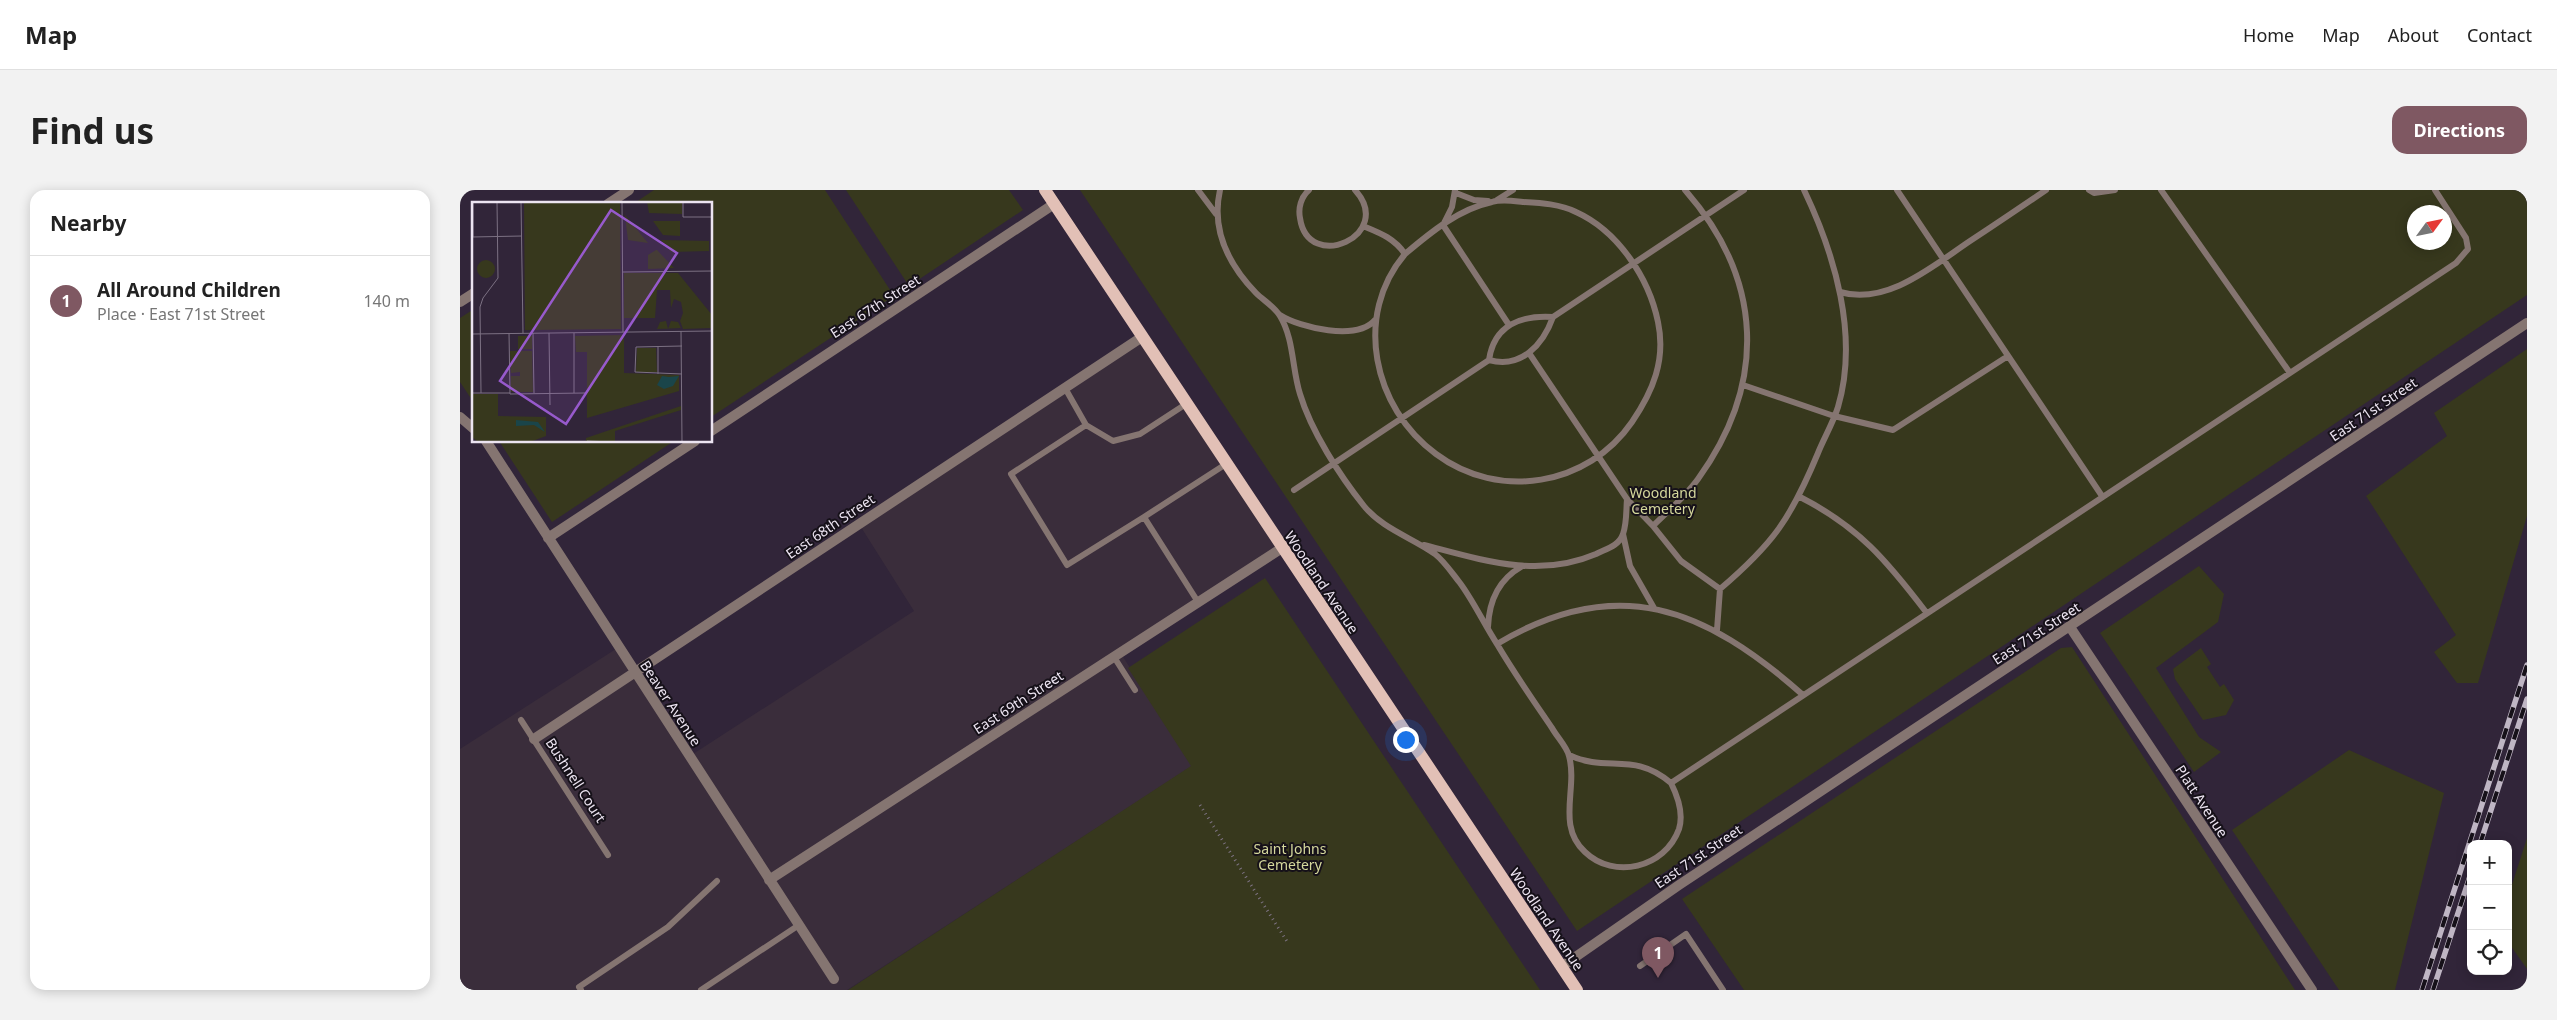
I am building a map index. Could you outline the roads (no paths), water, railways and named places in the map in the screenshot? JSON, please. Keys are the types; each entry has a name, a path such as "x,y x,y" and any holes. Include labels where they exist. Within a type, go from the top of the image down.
{"main road":[{"name":"Woodland Avenue","path":"1045,190 1577,990"}],"street":[{"path":"611,202 629,190"},
{"name":"East 67th Street","path":"712,430 1054,204"},
{"path":"460,302 472,294"},
{"name":"East 71st Street","path":"1561,967 1679,885 2527,323"},
{"name":"East 68th Street","path":"534,739 1142,337"},
{"path":"460,417 472,427"},
{"name":"Beaver Avenue","path":"487,442 834,979"},
{"path":"548,538 693,442"},
{"name":"East 69th Street","path":"769,880 1282,548"},
{"name":"Platt Avenue","path":"2070,627 2312,990"}],"lane":[{"path":"1198,190 1216,214"},
{"path":"1220,190 1216,214 1224,247 1231,260 1256,293 1280,315 1297,324 1319,329 1361,330 1370,334 1375,342"},
{"path":"1309,190 1301,202 1299,213 1305,233 1314,241 1324,246 1346,244 1356,237 1363,226 1365,206 1355,190"},
{"path":"1442,225 1452,208 1456,191 1474,200 1495,201 1550,204 1576,212 1608,235 1634,264 1648,290 1657,316 1660,350 1658,370 1650,394 1621,437 1599,457 1582,468 1557,478 1530,482 1501,481 1467,471 1438,456 1421,441 1403,418 1382,376 1375,342 1375,320 1389,278 1405,254 1458,215 1495,201 1514,190"},
{"path":"1653,526 1687,492 1710,461 1734,416 1748,358 1749,334 1741,288 1732,265 1705,217 1685,190"},
{"path":"1294,490 1488,360 1495,339 1509,325 1531,317 1553,316 1744,190"},
{"path":"1717,630 1720,589 1775,538 1800,497 1834,416 1844,376 1844,335 1840,292 1819,221 1804,190"},
{"path":"1897,190 1942,260 2102,496"},
{"path":"1840,292 1850,295 1873,293 1903,284 1931,269 2046,190"},
{"path":"2088,190 2094,193 2115,190"},
{"path":"2161,190 2290,373"},
{"path":"1671,783 1926,612 2456,263 2468,249 2466,238 2435,190"},
{"path":"1442,225 1509,325"},
{"path":"1363,226 1384,234 1398,243 1405,254"},
{"path":"1280,315 1292,354 1300,395 1308,415 1335,464 1375,517 1388,527 1416,542 1445,564 1462,585 1497,644 1569,755 1571,780 1568,815 1571,828 1585,853 1604,865 1631,868 1646,864 1661,854 1679,828 1678,798 1671,783 1657,771 1640,765 1590,762 1569,755"},
{"path":"1488,360 1506,362 1529,353 1540,343 1553,316"},
{"path":"1361,330 1375,320"},
{"path":"1529,353 1627,499 1653,526 1681,561 1720,589"},
{"path":"1742,385 1834,416 1893,430 2008,356"},
{"path":"1065,388 1086,425 1113,441 1140,434 1186,404"},
{"path":"1086,425 1011,474 1067,565 1226,464"},
{"path":"1800,497 1827,511 1858,533 1892,568 1926,612"},
{"path":"1627,499 1623,534 1630,566 1654,608"},
{"path":"1144,517 1198,602"},
{"path":"1416,542 1497,564 1558,566 1584,559 1611,548 1623,534"},
{"path":"1488,629 1493,597 1501,583 1511,572 1522,566"},
{"path":"1497,644 1518,631 1561,613 1589,608 1630,605 1654,608 1674,613 1717,630 1756,655 1803,694"},
{"path":"1114,657 1135,690"},
{"name":"Bushnell Court","path":"521,720 608,855"},
{"path":"581,990 579,987 668,927 717,881"},
{"path":"701,990 799,925"},
{"path":"1640,966 1686,934 1723,990"}],"railway":[{"path":"2422,990 2527,665"},
{"path":"2481,840 2527,699"},
{"path":"2433,990 2467,885"}],"place":[{"name":"All Around Children","path":"1658,978"}],"park label":[{"name":"Woodland Cemetery","path":"1663,500"},
{"name":"Saint Johns Cemetery","path":"1290,856"}]}
